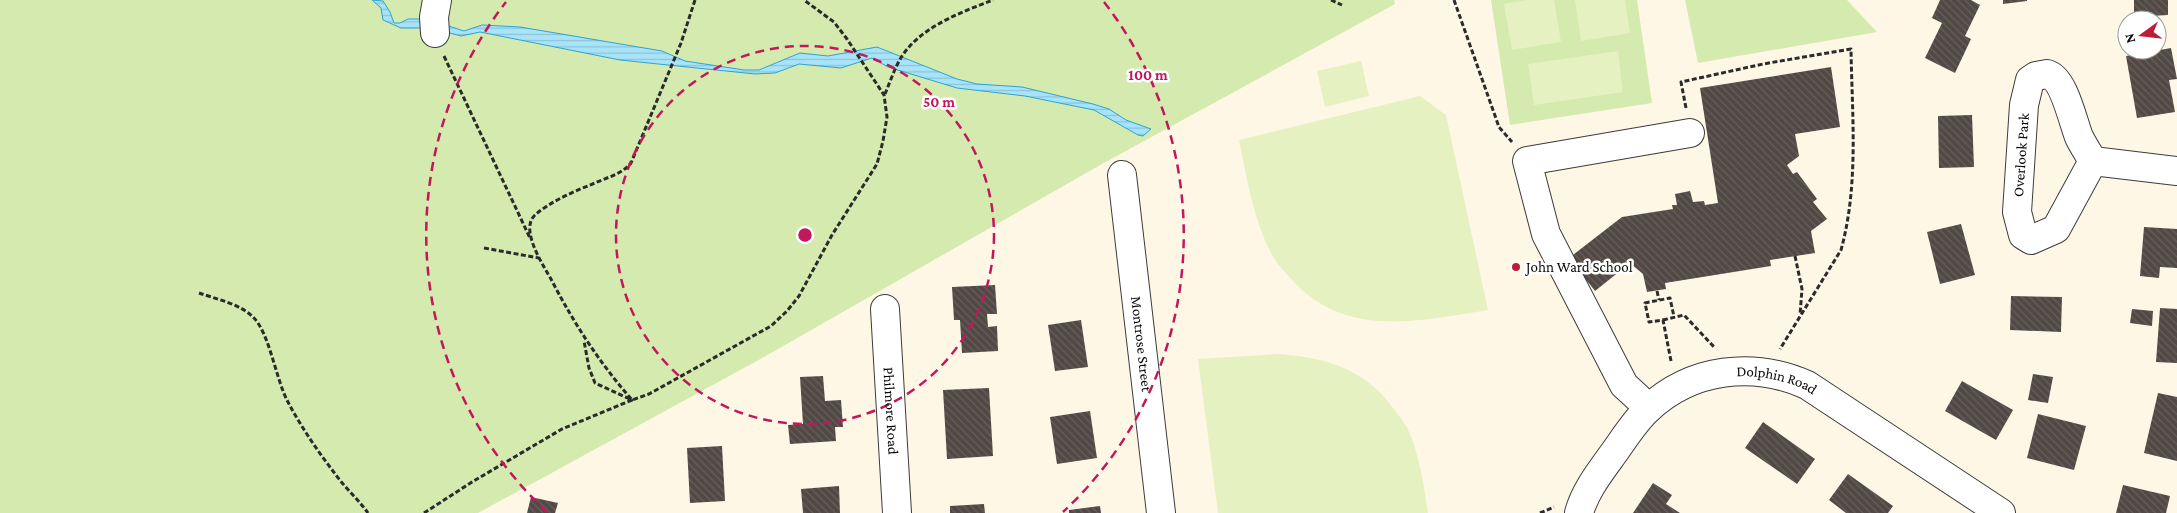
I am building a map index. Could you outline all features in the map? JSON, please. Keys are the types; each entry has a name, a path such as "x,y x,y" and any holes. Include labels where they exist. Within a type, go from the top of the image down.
{"street":[{"name":"Overlook Park","path":"2047,74 2052,75 2056,80 2066,100 2080,138 2093,161 2056,229 2031,240 2026,238 2020,231 2017,212 2024,105 2030,80 2036,76 2047,74"},
{"path":"1648,408 1624,385 1546,234 1527,161 1690,133"},
{"path":"2093,161 2177,171"},
{"name":"Montrose Street","path":"1122,174 1161,513"},
{"name":"Philmore Road","path":"885,309 897,513"},
{"name":"Dolphin Road","path":"1579,512 1587,493 1598,476 1634,424 1648,408 1684,384 1719,372 1745,370 1774,373 1807,385 2001,513"}],"path":[{"path":"531,241 529,226 535,216 569,195 627,168 664,85 695,0"},
{"path":"424,513 472,482 562,429 648,394 771,326 799,296 832,235 877,164 886,130 887,111 884,95 852,45 834,22 804,0"},
{"path":"884,95 902,56 917,41 944,20 993,0"},
{"path":"1331,0 1342,5"},
{"path":"1454,0 1499,127"},
{"path":"435,17 531,241 583,338 632,400"},
{"path":"1690,133 1682,82 1763,64 1851,49 1851,211 1841,250 1780,350 1774,373"},
{"path":"484,248 540,258"},
{"path":"1795,256 1802,289 1802,306 1799,318"},
{"path":"1657,291 1659,300"},
{"path":"199,293 243,310 254,318 263,335 289,404 336,476 355,495 368,513"},
{"path":"1674,317 1670,298 1645,303 1649,322 1663,320 1684,315 1715,348 1719,372"},
{"path":"1663,320 1672,363 1684,384"},
{"path":"583,338 595,383 632,400"}],"green space":[{"path":"0,0 1394,0 1395,4 1102,164 764,357 478,513 0,513"},
{"path":"1491,0 1637,0 1652,103 1510,125"},
{"path":"1527,0 1554,0 1561,42 1512,50 1504,4"},
{"path":"1575,0 1625,0 1630,33 1581,41"},
{"path":"1685,0 1847,0 1877,32 1698,63"},
{"path":"1618,51 1623,92 1534,105 1528,64"},
{"path":"1361,61 1369,96 1325,107 1317,71"},
{"path":"1420,96 1446,115 1488,310 1410,321 1384,321 1359,318 1335,311 1313,299 1292,280 1273,257 1255,212 1239,140"},
{"path":"1279,354 1313,358 1328,362 1357,374 1382,394 1403,421 1410,434 1419,463 1428,513 1218,513 1198,359"}],"water":[{"path":"372,0 383,1 394,23 400,23 408,19 427,19 464,31 482,25 520,27 662,51 685,61 744,70 759,70 800,53 828,56 877,47 957,79 977,84 1022,87 1093,104 1109,109 1126,120 1151,129 1143,136 1138,135 1094,110 1025,96 957,88 888,67 872,58 841,68 799,64 775,73 755,74 620,60 480,32 461,36 431,28 401,28 383,20 381,8"}],"building":[{"path":"1940,0 1971,0 1980,5 1965,36 1971,39 1955,73 1925,58 1942,23 1932,18"},
{"path":"2003,0 2027,0 2027,1 2003,4"},
{"path":"2134,0 2168,0 2168,15 2167,10 2134,10"},
{"path":"2171,48 2177,79 2169,80 2175,112 2137,118 2127,60 2167,60 2167,49"},
{"path":"1831,67 1840,127 1795,134 1799,156 1787,165 1793,174 1797,172 1817,199 1813,202 1827,219 1811,231 1815,253 1770,260 1771,266 1665,283 1666,289 1647,292 1643,274 1630,263 1595,291 1569,258 1622,217 1673,209 1672,205 1677,205 1675,194 1690,191 1693,202 1704,201 1705,205 1718,203 1700,88"},
{"path":"1972,115 1974,167 1939,168 1938,116"},
{"path":"1961,224 1975,275 1940,284 1927,232"},
{"path":"2144,227 2177,229 2177,268 2160,267 2159,278 2140,276"},
{"path":"995,285 997,314 987,314 988,327 997,326 998,351 962,353 960,320 954,320 952,287"},
{"path":"2011,296 2062,297 2061,332 2010,330"},
{"path":"2160,308 2177,309 2177,363 2156,362"},
{"path":"2132,309 2153,311 2152,326 2130,323"},
{"path":"1081,320 1088,367 1055,371 1048,325"},
{"path":"2033,374 2053,377 2048,403 2028,400"},
{"path":"823,376 825,401 841,400 843,427 835,427 836,441 790,444 788,425 803,424 800,377"},
{"path":"1962,381 2013,410 1996,440 1945,411"},
{"path":"989,388 993,456 947,459 943,390"},
{"path":"2158,393 2177,397 2177,461 2144,453"},
{"path":"1090,411 1097,458 1057,464 1050,417"},
{"path":"2038,414 2086,426 2074,470 2027,458"},
{"path":"1763,422 1815,459 1797,484 1745,448"},
{"path":"722,446 725,501 690,503 687,448"},
{"path":"1848,474 1893,506 1888,513 1846,513 1829,500"},
{"path":"1653,483 1672,495 1666,504 1680,513 1633,513"},
{"path":"2123,485 2170,496 2166,513 2116,513"},
{"path":"839,486 840,513 803,513 801,489"},
{"path":"531,497 558,503 555,513 527,513"},
{"path":"984,504 985,513 950,513 950,506"},
{"path":"1100,506 1101,513 1069,513 1069,510"}],"place":[{"name":"John Ward School","path":"1516,267"}]}
